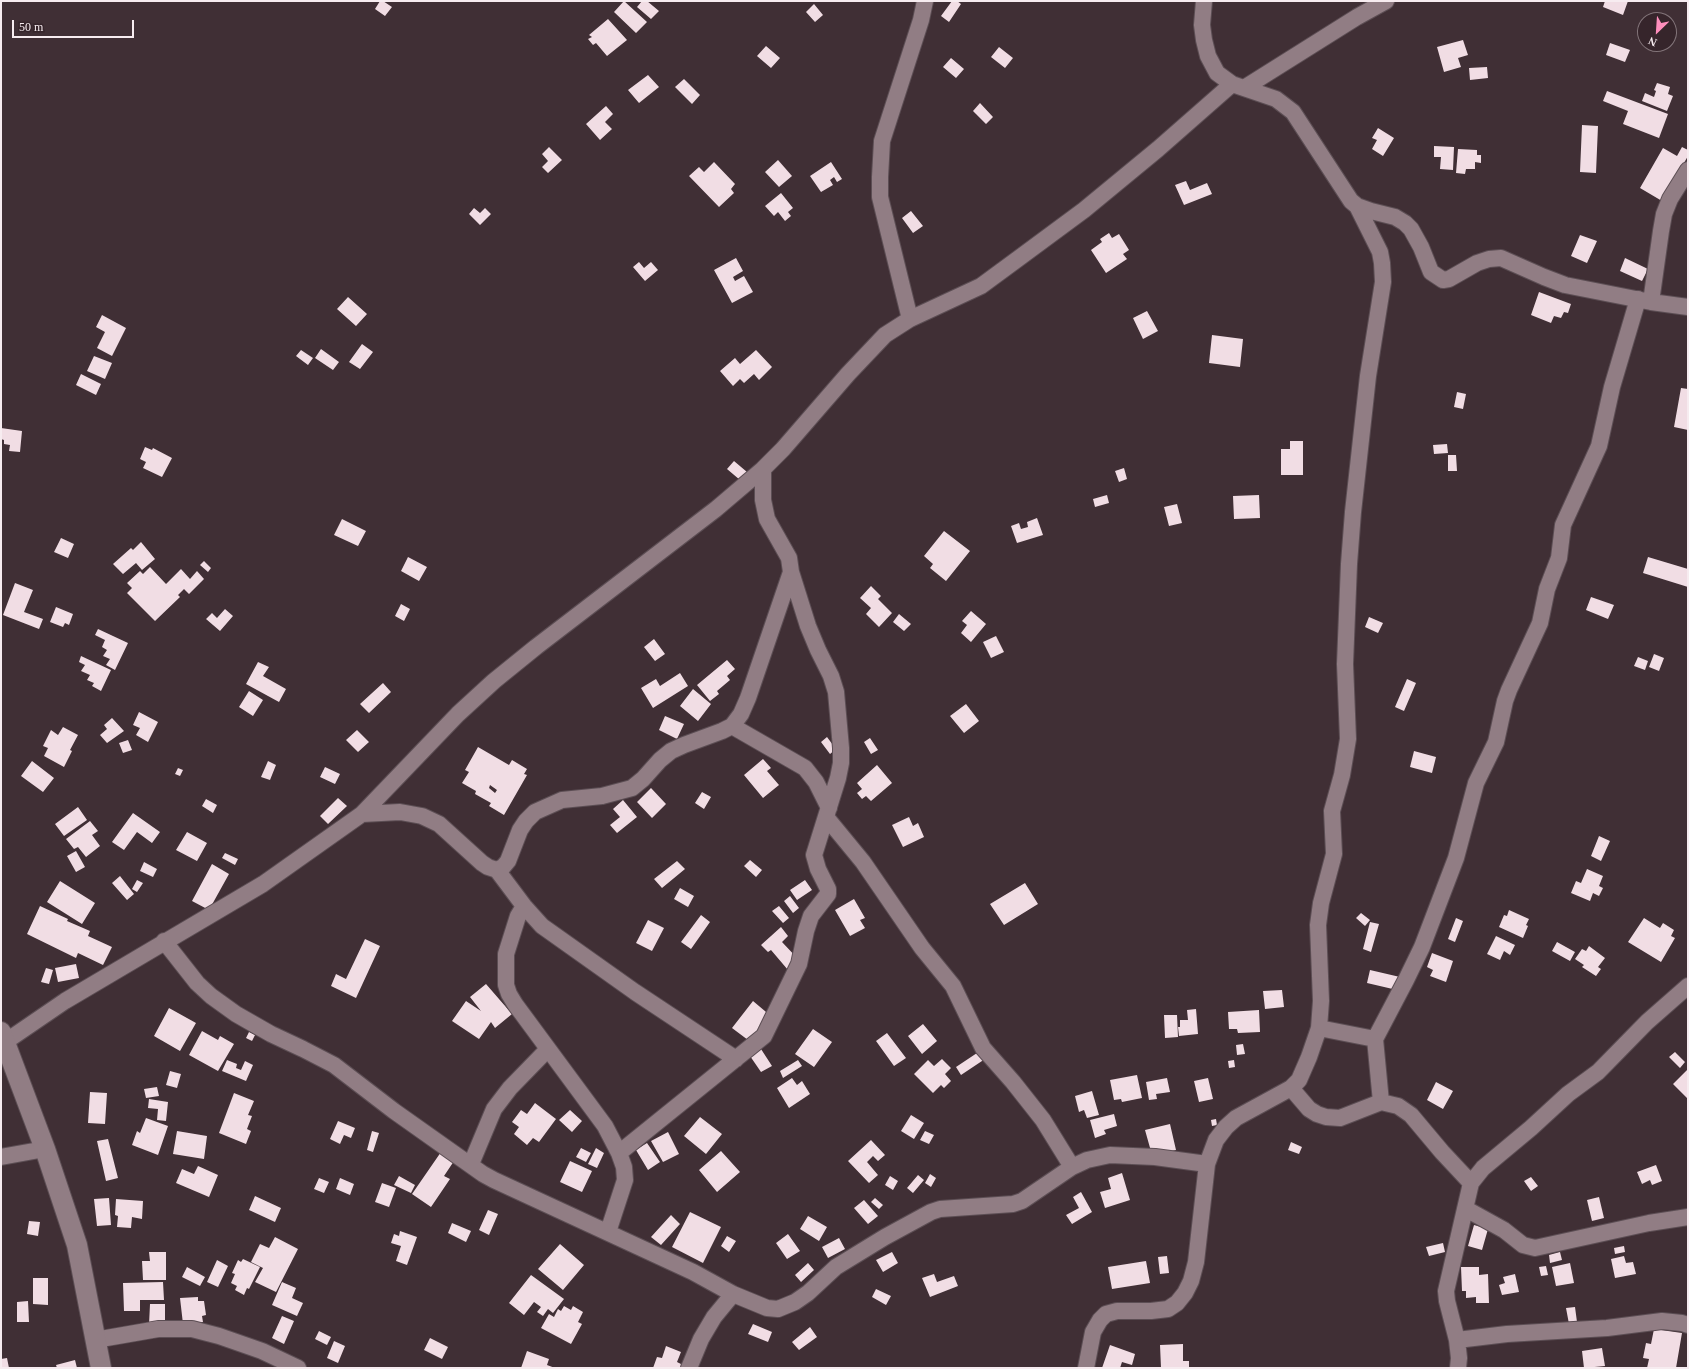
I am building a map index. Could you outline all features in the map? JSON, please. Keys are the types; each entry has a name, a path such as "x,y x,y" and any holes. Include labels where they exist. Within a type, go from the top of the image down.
{"street":[{"path":"910,319 880,196 880,178 882,141 921,20 925,1"},
{"path":"1086,1368 1093,1332 1100,1320 1106,1314 1117,1311 1151,1311 1168,1309 1177,1303 1185,1293 1191,1281 1196,1262 1207,1164 1216,1140 1226,1127 1246,1112 1291,1088 1299,1080 1304,1071 1318,1028 1321,1001 1318,925 1321,903 1334,854 1332,811 1343,770 1348,739 1345,664 1349,564 1353,512 1369,370 1383,282 1380,252 1357,206 1345,194 1317,147 1293,112 1276,99 1238,86 1217,73 1208,56 1202,25 1204,1"},
{"path":"101,1368 77,1245 45,1149 4,1047 65,1001 164,941 223,909 263,884 362,814 458,714 494,681 716,509 762,469 783,449 848,374 885,335 910,319 981,286 1084,210 1238,86 1386,1"},
{"path":"1381,1102 1375,1039 1422,947 1456,858 1476,783 1496,742 1505,701 1540,623 1547,590 1560,553 1563,525 1599,446 1612,386 1644,301 1664,214 1670,198 1688,170"},
{"path":"1357,206 1395,217 1405,223 1411,229 1421,247 1431,272 1443,280 1449,279 1477,263 1501,258 1544,277 1565,284 1644,301 1688,307"},
{"path":"619,1153 764,1036 799,964 806,931 811,916 828,894 828,889 818,869 814,855 838,778 841,763 836,692 831,676 808,626 791,572 789,558 767,519 764,506 762,469"},
{"path":"497,870 503,867 508,861 520,830 526,821 536,812 562,800 609,794 632,788 671,751 684,744 732,726 741,714 748,698 791,572"},
{"path":"732,726 805,768 816,782 828,812 922,948 953,986 983,1048 1013,1082 1043,1120 1072,1166"},
{"path":"362,814 400,812 422,816 439,824 482,863 497,870 524,906 542,926 669,1016 736,1059"},
{"path":"524,906 518,916 506,954 506,985 515,1004 604,1126 619,1153 624,1167 625,1180 608,1232"},
{"path":"164,941 197,983 211,996 236,1014 271,1034 334,1065 394,1111 494,1180 693,1272 733,1294 767,1308 778,1309 795,1302 808,1293 836,1268 878,1241 931,1212 940,1209 1013,1204 1022,1201 1072,1166 1087,1160 1110,1155 1155,1157 1207,1164"},
{"path":"1458,1368 1459,1358 1457,1340 1446,1300 1446,1291 1471,1183 1483,1168 1531,1128 1568,1094 1598,1072 1647,1022 1688,986"},
{"path":"1318,1028 1375,1039"},
{"path":"470,1164 494,1109 510,1088 548,1049"},
{"path":"1291,1088 1309,1109 1326,1117 1340,1118 1381,1102 1398,1106 1412,1115 1442,1152 1471,1183"},
{"path":"1,1157 45,1149"},
{"path":"1466,1209 1504,1230 1523,1245 1535,1248 1663,1220 1688,1216"},
{"path":"689,1368 701,1339 714,1317 733,1294"},
{"path":"1457,1340 1507,1334 1606,1328 1662,1321 1688,1325"},
{"path":"95,1340 158,1329 192,1329 219,1336 262,1351 298,1368"}],"building":[{"path":"380,1 383,1 392,7 385,16 375,9"},
{"path":"624,1 647,22 636,33 614,12"},
{"path":"642,1 647,1 659,11 651,19 637,7"},
{"path":"952,1 957,1 961,4 949,22 941,16"},
{"path":"1605,1 1628,1 1623,15 1603,7"},
{"path":"814,4 823,15 815,22 806,12"},
{"path":"608,19 627,40 607,56 596,43 593,45 588,39 592,37 589,35"},
{"path":"1463,40 1468,55 1458,58 1461,67 1444,72 1437,47"},
{"path":"1610,43 1630,50 1625,62 1606,55"},
{"path":"766,46 780,58 771,68 757,56"},
{"path":"999,47 1013,58 1005,68 991,57"},
{"path":"951,58 964,69 956,78 943,67"},
{"path":"1487,67 1488,78 1470,80 1469,68"},
{"path":"648,75 659,87 639,103 628,90"},
{"path":"684,79 700,95 692,104 675,87"},
{"path":"1657,83 1670,87 1668,94 1673,96 1667,111 1642,101 1645,93 1654,97 1656,91 1654,90"},
{"path":"1607,91 1668,114 1659,138 1623,124 1628,111 1603,101"},
{"path":"980,103 993,117 986,124 973,111"},
{"path":"606,106 613,114 605,122 612,129 600,140 586,124"},
{"path":"1582,125 1598,126 1596,173 1580,172"},
{"path":"1378,128 1394,138 1383,156 1372,149 1377,140 1372,138"},
{"path":"1434,146 1454,147 1453,170 1440,169 1441,157 1434,157"},
{"path":"549,147 562,160 548,173 542,167 548,161 542,154"},
{"path":"1682,147 1688,150 1688,156 1662,201 1640,188 1663,148 1677,156"},
{"path":"1458,149 1477,150 1477,155 1481,155 1481,163 1475,162 1475,169 1466,169 1465,174 1456,173"},
{"path":"778,160 792,176 779,187 765,172"},
{"path":"714,162 735,184 731,189 734,193 719,207 689,176 699,167 704,172"},
{"path":"831,162 842,179 837,182 834,177 830,180 833,185 821,192 810,176"},
{"path":"1186,181 1190,190 1207,183 1212,194 1184,205 1175,185"},
{"path":"781,193 793,208 788,212 791,216 785,221 778,212 774,216 765,206"},
{"path":"474,208 480,213 485,208 491,214 480,225 469,214"},
{"path":"911,211 923,226 913,233 902,218"},
{"path":"1109,233 1112,238 1119,234 1129,250 1123,254 1127,259 1106,273 1091,250 1102,242 1100,239"},
{"path":"1580,235 1597,241 1587,263 1571,256"},
{"path":"736,258 743,271 733,277 735,281 744,276 753,292 732,303 714,270"},
{"path":"1625,258 1648,269 1642,281 1620,271"},
{"path":"639,262 644,268 651,262 658,270 645,281 633,267"},
{"path":"1539,292 1571,304 1568,313 1564,312 1561,318 1554,316 1551,323 1531,315"},
{"path":"348,297 367,314 356,326 337,309"},
{"path":"1147,311 1158,331 1143,339 1133,318"},
{"path":"102,315 126,328 112,356 97,348 105,332 96,327"},
{"path":"1212,335 1243,339 1240,367 1209,363"},
{"path":"362,344 373,352 360,369 349,362"},
{"path":"321,349 339,362 333,370 315,358"},
{"path":"301,350 313,358 308,365 296,356"},
{"path":"756,350 772,367 759,380 754,374 744,383 740,379 733,386 720,371 735,358 740,364"},
{"path":"94,356 112,363 105,379 87,371"},
{"path":"81,374 101,384 96,395 76,385"},
{"path":"1681,388 1688,389 1688,430 1674,427"},
{"path":"1457,392 1466,394 1463,409 1454,407"},
{"path":"1,428 22,431 20,452 9,451 10,445 4,444 4,440 1,439"},
{"path":"1290,441 1303,441 1303,475 1281,475 1281,449 1290,449"},
{"path":"1447,444 1448,453 1434,454 1433,445"},
{"path":"145,447 152,450 153,448 172,458 162,477 143,468 146,462 140,459"},
{"path":"1448,455 1456,455 1457,471 1448,471"},
{"path":"734,461 747,472 740,480 727,469"},
{"path":"1124,468 1127,479 1119,482 1115,471"},
{"path":"1107,495 1109,503 1095,507 1093,499"},
{"path":"1259,495 1260,518 1234,519 1233,496"},
{"path":"1177,504 1182,523 1169,526 1164,507"},
{"path":"1037,518 1043,535 1017,543 1011,526 1019,523 1021,529 1028,527 1027,522"},
{"path":"342,519 366,531 358,546 334,535"},
{"path":"944,531 970,551 946,581 930,568 933,564 924,556"},
{"path":"61,538 74,544 68,558 54,552"},
{"path":"141,542 155,559 142,570 136,563 123,574 113,564 131,548 133,550"},
{"path":"408,557 427,567 419,581 401,571"},
{"path":"1648,557 1688,569 1688,587 1643,573"},
{"path":"204,561 211,568 208,572 200,565"},
{"path":"150,567 166,584 181,569 190,579 197,571 204,579 189,594 184,589 178,595 180,597 155,621 127,593 132,588 127,583 140,571 143,574"},
{"path":"15,583 33,590 24,612 43,619 39,629 3,615"},
{"path":"871,586 881,596 878,599 892,613 879,627 866,614 871,608 860,598"},
{"path":"1591,597 1614,605 1608,619 1586,610"},
{"path":"401,604 410,609 404,621 395,616"},
{"path":"56,607 73,614 69,625 65,623 63,627 50,622"},
{"path":"225,609 233,616 220,631 206,619 212,613 217,618"},
{"path":"971,611 986,624 971,642 961,633 967,625 962,621"},
{"path":"899,614 911,624 904,631 893,622"},
{"path":"1369,617 1383,623 1378,633 1365,627"},
{"path":"98,629 128,643 115,670 106,665 110,659 103,656 107,650 102,647 105,640 95,635"},
{"path":"996,636 1004,652 991,658 983,642"},
{"path":"654,639 665,654 655,661 644,647"},
{"path":"1654,654 1664,658 1659,671 1649,667"},
{"path":"81,656 111,670 101,691 92,686 94,683 87,680 90,675 81,671 85,665 79,662"},
{"path":"1638,657 1648,661 1645,670 1634,666"},
{"path":"727,660 735,669 727,676 730,680 717,691 719,694 710,701 697,685"},
{"path":"258,662 269,667 263,676 286,689 279,702 246,684"},
{"path":"680,673 688,686 653,708 641,688 656,679 660,686"},
{"path":"1407,679 1416,683 1404,711 1395,707"},
{"path":"383,683 391,692 369,713 360,704"},
{"path":"693,689 711,704 698,721 680,706"},
{"path":"249,691 263,700 253,716 239,707"},
{"path":"966,704 979,721 964,733 950,716"},
{"path":"139,712 158,722 148,742 136,735 140,728 133,725"},
{"path":"665,716 684,724 677,739 659,730"},
{"path":"112,718 124,731 107,743 100,735 107,729 104,725"},
{"path":"63,727 78,735 70,750 72,751 64,767 44,756 48,748 43,746 51,730 58,735"},
{"path":"357,730 369,742 358,752 346,740"},
{"path":"827,737 836,749 830,754 821,742"},
{"path":"870,738 878,750 871,754 864,742"},
{"path":"128,740 132,750 123,753 119,743"},
{"path":"478,747 509,765 512,760 527,769 524,774 527,775 504,815 489,806 491,803 475,794 476,791 462,783 469,772 465,770","holes":["490,785 497,790 495,793 489,788"]},
{"path":"1414,751 1436,757 1432,773 1410,767"},
{"path":"763,759 771,768 767,771 779,785 763,798 744,775"},
{"path":"32,761 54,778 43,792 21,776"},
{"path":"268,761 276,765 270,780 261,777"},
{"path":"877,765 892,783 871,801 866,796 862,799 857,793 862,789 857,783"},
{"path":"325,767 340,774 335,784 320,777"},
{"path":"178,768 183,770 180,776 175,774"},
{"path":"651,788 666,804 652,818 637,802"},
{"path":"702,792 711,797 704,809 695,803"},
{"path":"338,798 347,806 328,824 320,816"},
{"path":"206,799 217,805 213,813 202,806"},
{"path":"623,800 637,817 617,833 610,825 620,817 613,809"},
{"path":"78,807 87,820 64,836 55,824"},
{"path":"133,813 160,832 152,843 137,832 124,850 112,842"},
{"path":"909,817 913,826 918,823 924,837 903,847 892,825"},
{"path":"90,821 98,831 92,835 100,846 86,857 78,847 74,849 66,839"},
{"path":"187,832 207,843 197,861 176,850"},
{"path":"1599,836 1610,841 1601,861 1591,856"},
{"path":"76,851 85,867 76,872 67,856"},
{"path":"225,853 238,859 235,865 222,858"},
{"path":"750,860 762,870 756,877 744,866"},
{"path":"677,861 685,869 662,888 654,879"},
{"path":"144,862 157,869 153,877 140,871"},
{"path":"212,864 229,874 209,910 192,901"},
{"path":"1587,869 1603,876 1599,886 1603,888 1599,896 1593,893 1590,901 1571,893 1576,881 1581,883"},
{"path":"120,876 134,894 127,900 112,883"},
{"path":"137,880 143,883 137,892 132,889"},
{"path":"805,880 812,890 797,900 790,890"},
{"path":"60,881 95,903 82,924 47,902"},
{"path":"1025,883 1038,904 1004,925 990,904"},
{"path":"680,888 694,896 688,907 674,899"},
{"path":"790,896 799,908 793,913 784,901"},
{"path":"854,899 865,918 860,920 865,928 850,936 835,910"},
{"path":"40,906 68,919 67,921 90,931 88,936 112,947 103,965 78,953 76,958 27,934"},
{"path":"779,906 789,918 783,923 772,911"},
{"path":"1509,910 1529,919 1523,938 1499,927 1504,915 1507,916"},
{"path":"1361,913 1370,920 1365,926 1356,918"},
{"path":"701,915 710,922 691,949 681,942"},
{"path":"1456,918 1463,921 1455,942 1448,939"},
{"path":"1644,918 1660,928 1663,923 1674,930 1671,936 1675,938 1661,962 1628,942"},
{"path":"648,920 664,928 652,951 636,943"},
{"path":"1370,922 1379,924 1371,952 1363,949"},
{"path":"781,927 788,936 782,942 799,960 788,970 771,950 768,952 761,945"},
{"path":"1496,936 1515,945 1510,955 1504,951 1500,960 1487,954"},
{"path":"365,939 380,946 356,998 331,986 336,974 346,979"},
{"path":"1557,942 1575,952 1570,961 1552,951"},
{"path":"1589,946 1605,958 1598,967 1601,969 1596,976 1582,967 1584,965 1575,959 1582,949 1586,951"},
{"path":"1432,953 1453,961 1446,982 1430,976 1433,970 1427,967"},
{"path":"76,964 79,978 58,982 55,968"},
{"path":"46,968 53,970 49,984 41,982"},
{"path":"1370,970 1400,977 1397,990 1367,983"},
{"path":"486,984 512,1014 495,1028 491,1022 479,1039 452,1021 466,1001 481,1011 470,997"},
{"path":"1282,990 1284,1007 1265,1009 1263,991"},
{"path":"753,1001 772,1017 752,1043 732,1028"},
{"path":"169,1008 196,1023 180,1051 154,1036"},
{"path":"1196,1009 1198,1034 1179,1036 1178,1027 1180,1027 1180,1020 1188,1020 1187,1010"},
{"path":"1259,1010 1260,1032 1238,1033 1237,1029 1229,1029 1228,1012"},
{"path":"1164,1015 1177,1015 1178,1037 1165,1038"},
{"path":"923,1024 937,1041 922,1054 908,1036"},
{"path":"813,1029 832,1042 814,1067 795,1054"},
{"path":"202,1031 218,1040 220,1036 234,1044 218,1071 189,1055"},
{"path":"249,1032 255,1035 252,1041 246,1038"},
{"path":"887,1033 906,1058 894,1066 876,1041"},
{"path":"1243,1044 1245,1054 1237,1055 1236,1045"},
{"path":"761,1049 772,1066 761,1072 750,1056"},
{"path":"980,1051 985,1059 961,1075 956,1067"},
{"path":"1675,1052 1685,1062 1680,1068 1669,1057"},
{"path":"942,1059 951,1068 945,1074 951,1081 944,1088 941,1085 933,1093 914,1074 928,1060 934,1066"},
{"path":"227,1060 237,1064 236,1068 241,1070 245,1061 253,1065 246,1081 222,1071"},
{"path":"798,1060 802,1066 783,1078 780,1071"},
{"path":"1234,1060 1235,1067 1229,1068 1228,1061"},
{"path":"1688,1069 1688,1099 1673,1084"},
{"path":"170,1071 181,1074 177,1088 166,1085"},
{"path":"1137,1075 1142,1098 1122,1102 1121,1099 1114,1100 1110,1080"},
{"path":"792,1078 797,1085 802,1081 810,1094 789,1108 777,1088"},
{"path":"1167,1078 1170,1092 1156,1094 1157,1099 1149,1100 1146,1082"},
{"path":"1208,1078 1213,1099 1199,1102 1194,1081"},
{"path":"1436,1082 1453,1091 1443,1109 1427,1100"},
{"path":"157,1087 159,1096 146,1098 144,1089"},
{"path":"1092,1091 1099,1115 1087,1118 1084,1110 1079,1112 1075,1096"},
{"path":"90,1092 107,1093 105,1124 88,1123"},
{"path":"234,1093 254,1101 248,1115 252,1116 247,1129 251,1131 246,1144 219,1133"},
{"path":"149,1099 168,1102 166,1121 157,1120 158,1109 148,1108"},
{"path":"535,1103 556,1119 539,1142 533,1138 527,1145 514,1134 519,1127 512,1122 521,1110 527,1114"},
{"path":"570,1110 582,1121 572,1132 559,1120"},
{"path":"1114,1114 1117,1126 1104,1130 1106,1134 1095,1138 1090,1120"},
{"path":"911,1115 924,1123 914,1139 901,1131"},
{"path":"700,1117 722,1134 706,1154 684,1136"},
{"path":"146,1118 168,1126 158,1155 132,1145 137,1131 140,1133"},
{"path":"1216,1119 1217,1125 1212,1126 1211,1120"},
{"path":"338,1121 355,1128 351,1138 344,1135 340,1144 330,1139"},
{"path":"1170,1124 1176,1150 1152,1155 1145,1130"},
{"path":"177,1131 207,1136 204,1159 173,1154"},
{"path":"372,1131 379,1133 373,1152 367,1150"},
{"path":"925,1131 934,1135 929,1144 920,1140"},
{"path":"668,1132 679,1154 663,1162 651,1141"},
{"path":"108,1139 118,1178 106,1181 97,1141"},
{"path":"871,1140 885,1155 878,1161 873,1156 867,1162 878,1175 869,1183 848,1161"},
{"path":"1291,1142 1302,1147 1299,1154 1288,1150"},
{"path":"647,1143 660,1162 648,1170 636,1150"},
{"path":"581,1148 591,1153 586,1162 576,1157"},
{"path":"596,1148 604,1153 597,1168 588,1164"},
{"path":"721,1151 740,1172 717,1192 699,1170"},
{"path":"441,1152 454,1161 444,1176 450,1179 431,1207 412,1194"},
{"path":"570,1161 592,1171 582,1192 560,1182"},
{"path":"1656,1165 1662,1181 1652,1185 1650,1180 1642,1184 1637,1172"},
{"path":"198,1166 218,1175 209,1197 176,1183 182,1169 194,1174"},
{"path":"1122,1173 1130,1200 1105,1208 1100,1192 1111,1189 1108,1178"},
{"path":"930,1174 936,1178 931,1187 925,1183"},
{"path":"918,1175 924,1180 913,1193 907,1188"},
{"path":"399,1176 415,1185 411,1193 394,1185"},
{"path":"890,1176 898,1181 893,1190 885,1185"},
{"path":"1531,1177 1538,1186 1531,1191 1524,1181"},
{"path":"319,1178 329,1182 324,1193 314,1189"},
{"path":"340,1178 354,1184 350,1195 336,1189"},
{"path":"382,1183 396,1188 389,1207 375,1202"},
{"path":"1081,1192 1092,1212 1072,1224 1066,1215 1079,1208 1073,1197"},
{"path":"255,1196 281,1208 275,1222 249,1210"},
{"path":"1599,1197 1604,1218 1592,1221 1587,1200"},
{"path":"109,1198 111,1225 97,1226 94,1199"},
{"path":"875,1198 883,1205 879,1209 871,1202"},
{"path":"116,1199 143,1201 142,1219 132,1217 131,1228 117,1227 118,1216 115,1215"},
{"path":"864,1200 878,1216 868,1224 854,1208"},
{"path":"488,1210 498,1214 489,1235 479,1230"},
{"path":"690,1212 721,1227 703,1263 672,1247"},
{"path":"671,1215 680,1224 661,1245 651,1237"},
{"path":"808,1216 827,1227 819,1241 800,1229"},
{"path":"29,1221 40,1222 38,1236 27,1234"},
{"path":"452,1223 471,1231 466,1242 448,1233"},
{"path":"1474,1225 1488,1229 1482,1250 1468,1246"},
{"path":"400,1231 417,1237 407,1265 396,1261 401,1246 391,1243 394,1234 399,1236"},
{"path":"788,1234 800,1251 787,1259 776,1243"},
{"path":"727,1236 736,1241 729,1252 721,1246"},
{"path":"275,1237 298,1249 276,1292 255,1282 263,1268 251,1262 260,1244 269,1248"},
{"path":"839,1238 845,1249 828,1258 822,1247"},
{"path":"1443,1243 1445,1252 1429,1256 1426,1247"},
{"path":"560,1244 584,1265 563,1290 538,1269"},
{"path":"1624,1246 1625,1252 1615,1254 1614,1248"},
{"path":"149,1252 166,1252 166,1280 143,1280 142,1261 150,1261"},
{"path":"892,1252 898,1263 883,1272 876,1260"},
{"path":"1560,1252 1562,1260 1550,1263 1549,1255"},
{"path":"1167,1256 1169,1273 1160,1274 1158,1257"},
{"path":"1624,1256 1626,1263 1633,1262 1636,1274 1615,1278 1611,1259"},
{"path":"243,1259 260,1267 249,1289 247,1288 244,1295 235,1290 237,1286 231,1283 235,1274 232,1273 238,1260 241,1262"},
{"path":"217,1260 228,1266 218,1287 207,1282"},
{"path":"1146,1261 1150,1283 1112,1289 1108,1267"},
{"path":"808,1263 814,1270 801,1282 795,1275"},
{"path":"1570,1263 1574,1283 1556,1286 1552,1267"},
{"path":"1546,1266 1548,1275 1541,1276 1539,1267"},
{"path":"187,1267 205,1277 200,1286 182,1277"},
{"path":"1461,1267 1479,1267 1479,1275 1488,1274 1489,1303 1476,1303 1476,1297 1466,1298 1466,1291 1462,1291"},
{"path":"934,1274 937,1282 954,1276 958,1286 930,1297 922,1278"},
{"path":"1515,1274 1519,1292 1502,1295 1499,1285 1505,1283 1503,1277"},
{"path":"531,1275 564,1299 553,1313 548,1309 543,1316 537,1312 541,1307 534,1302 524,1315 509,1303"},
{"path":"33,1278 48,1278 48,1305 33,1304"},
{"path":"163,1282 164,1300 140,1300 140,1311 124,1311 123,1283"},
{"path":"282,1282 296,1288 292,1298 303,1303 297,1316 272,1305"},
{"path":"876,1289 891,1296 886,1305 872,1297"},
{"path":"198,1297 198,1301 204,1301 206,1315 202,1316 203,1322 183,1324 180,1298"},
{"path":"28,1301 29,1322 17,1322 17,1302"},
{"path":"150,1304 165,1304 165,1320 161,1320 161,1325 149,1325"},
{"path":"564,1306 571,1310 573,1306 583,1312 578,1322 582,1324 571,1344 541,1328 549,1314 554,1317 558,1309 561,1311"},
{"path":"1575,1307 1577,1322 1569,1324 1566,1308"},
{"path":"282,1316 294,1321 284,1344 272,1338"},
{"path":"753,1324 772,1332 768,1342 748,1334"},
{"path":"810,1327 817,1337 799,1350 792,1342"},
{"path":"1654,1329 1682,1333 1676,1368 1647,1368 1649,1359 1643,1358 1646,1343 1651,1344"},
{"path":"319,1331 331,1337 327,1345 315,1339"},
{"path":"430,1338 448,1347 442,1359 424,1350"},
{"path":"334,1341 345,1346 338,1363 327,1358"},
{"path":"1183,1344 1183,1361 1189,1361 1189,1368 1161,1368 1160,1345"},
{"path":"1110,1345 1135,1354 1132,1365 1122,1362 1120,1368 1102,1368"},
{"path":"666,1346 681,1352 677,1362 683,1365 682,1368 653,1368 657,1357 662,1358"},
{"path":"1602,1348 1605,1366 1584,1368 1582,1351"},
{"path":"527,1351 549,1359 547,1365 555,1368 521,1368"},
{"path":"7,1358 9,1368 1,1368 1,1359"},
{"path":"75,1360 77,1368 57,1368 56,1365"}]}
